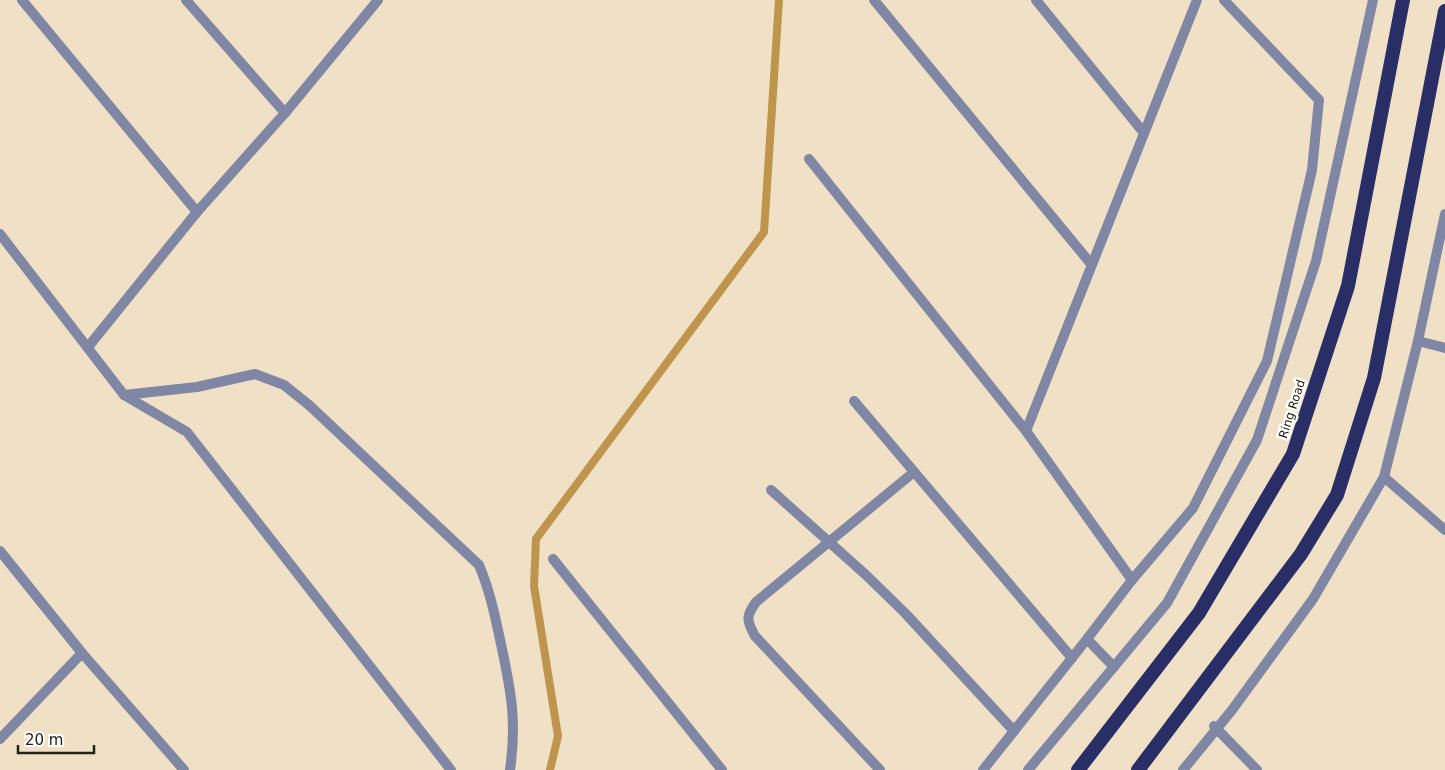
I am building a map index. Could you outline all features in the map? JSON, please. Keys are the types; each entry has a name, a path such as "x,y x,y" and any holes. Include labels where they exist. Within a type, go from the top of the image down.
{"highway":[{"name":"Ring Road","path":"1078,770 1199,613 1293,454 1348,286 1403,0"},
{"path":"1138,770 1301,554 1337,495 1374,378 1445,12"}],"street":[{"path":"22,0 197,212"},
{"path":"186,0 284,112"},
{"path":"88,347 197,212 378,0"},
{"path":"874,0 1091,264"},
{"path":"1036,0 1144,133"},
{"path":"1026,431 1197,0"},
{"path":"983,770 1132,580 1193,508 1267,361 1312,170 1319,100 1224,0"},
{"path":"1028,770 1167,603 1257,440 1316,261 1373,0"},
{"path":"809,159 1026,431 1132,580"},
{"path":"1183,770 1313,599 1384,478 1418,340 1445,214"},
{"path":"0,234 124,395 187,432 451,770"},
{"path":"1418,340 1445,348"},
{"path":"124,395 197,387 255,374 284,385 309,405 479,566 490,592 513,701 514,741 510,770"},
{"path":"854,401 1072,658"},
{"path":"880,770 755,636 749,626 748,614 756,602 914,472"},
{"path":"1384,478 1445,530"},
{"path":"771,490 905,613 1014,731"},
{"path":"0,551 82,653 184,770"},
{"path":"553,559 722,770"},
{"path":"1087,639 1114,667"},
{"path":"0,739 82,653"},
{"path":"1216,727 1257,770"}],"waterway":[{"path":"550,770 558,736 534,586 536,539 764,232 779,0"}]}
